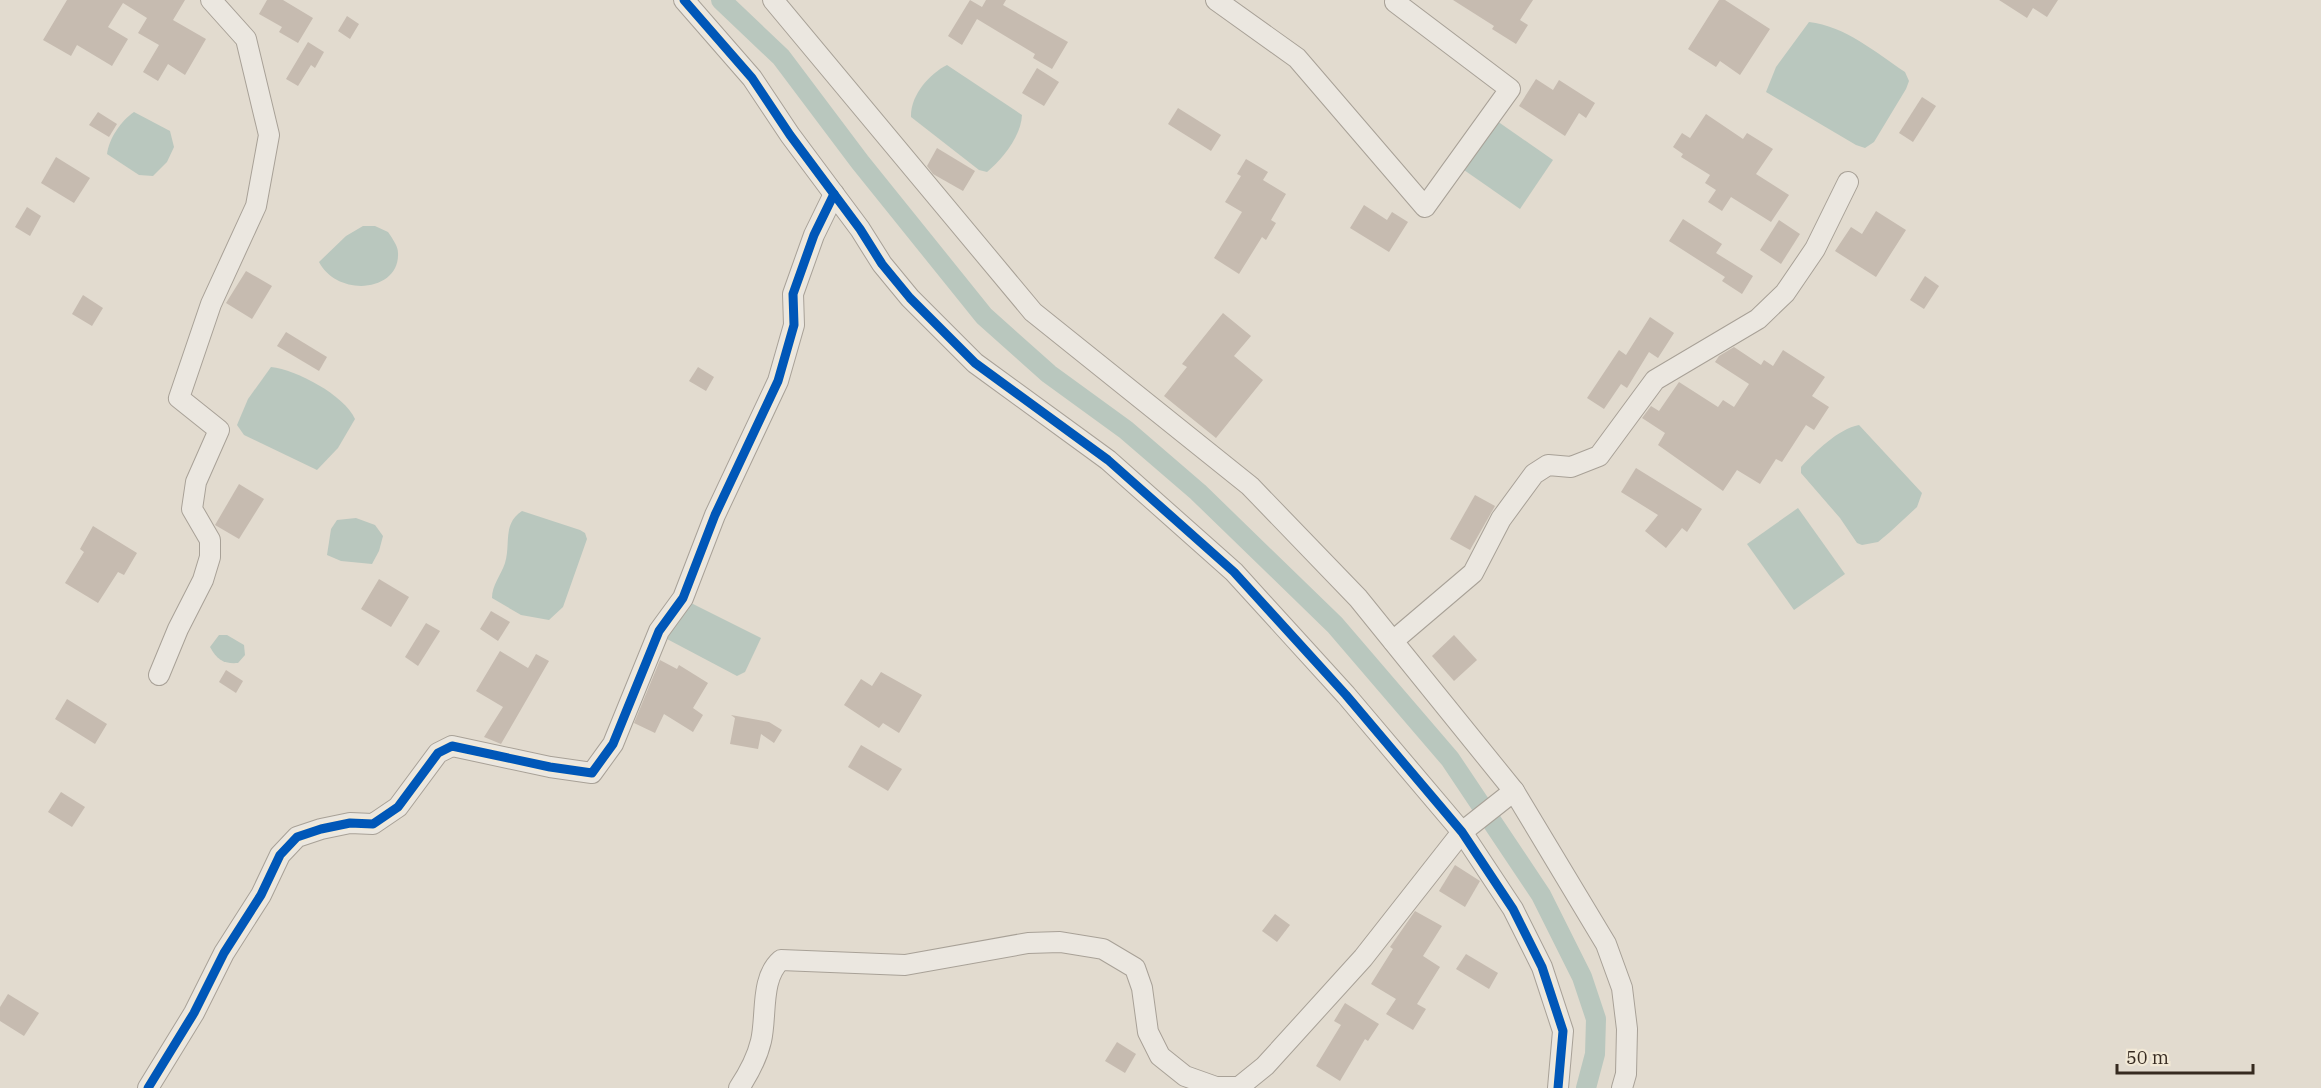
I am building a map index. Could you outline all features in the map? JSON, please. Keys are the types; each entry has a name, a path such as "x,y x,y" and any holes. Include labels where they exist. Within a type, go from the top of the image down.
{"street":[{"path":"159,675 178,629 203,580 210,557 210,540 192,509 196,482 219,430 179,398 212,304 256,206 269,135 246,39 211,0"},
{"path":"684,0 752,78 882,264 910,298 975,363 1108,459 1234,572 1346,695 1462,832 1513,909 1542,967 1563,1031 1558,1088"},
{"path":"773,0 1033,312 1250,486 1358,598 1514,791 1606,944 1622,988 1627,1029 1626,1074 1622,1088"},
{"path":"1216,0 1297,58 1425,207 1510,89 1395,2 1396,0"},
{"path":"1393,641 1473,573 1501,519 1534,474 1548,465 1571,467 1599,456 1655,380 1758,319 1785,293 1815,249 1848,182"},
{"path":"148,1088 194,1013 224,953 261,895 280,855 297,837 350,824 374,824 398,807 438,753 452,746 550,767 592,773 603,761 613,744 659,631 683,598 715,515 778,381 795,325 793,294 814,235 834,194"},
{"path":"739,1088 751,1069 761,1041 765,1002 774,967 781,960 905,965 1028,943 1060,942 1103,949 1135,968 1142,988 1148,1032 1160,1056 1185,1076 1216,1087 1239,1087 1265,1066 1363,957 1462,832 1514,791"}],"shaded area":[{"path":"1809,22 1822,24 1859,41 1905,72 1909,81 1874,142 1865,148 1856,145 1766,92 1776,67"},
{"path":"947,65 1022,115 1015,139 999,161 987,172 979,170 911,117 914,101 922,86"},
{"path":"134,112 170,131 174,147 167,162 153,176 139,175 107,154 116,130"},
{"path":"1497,121 1553,160 1520,209 1464,170"},
{"path":"363,226 375,226 388,232 398,250 396,266 389,276 366,286 340,281 328,274 319,262 346,236"},
{"path":"271,367 294,373 319,385 341,401 355,419 338,448 317,470 244,435 237,425 248,399"},
{"path":"1859,425 1922,493 1917,507 1890,532 1878,542 1862,545 1857,543 1840,518 1801,473 1801,467 1827,442 1843,431"},
{"path":"1798,508 1845,574 1794,610 1747,544"},
{"path":"522,511 580,530 585,533 587,539 563,607 549,620 521,615 492,598 495,584 507,556 509,528"},
{"path":"356,518 375,525 383,536 372,564 341,561 327,555 331,529 337,520"},
{"path":"691,603 761,638 745,672 737,676 667,639 684,608"},
{"path":"219,635 227,635 244,645 245,655 238,663 221,660 210,647"}],"building":[{"path":"67,0 185,0 173,20 206,39 185,75 168,64 158,81 143,72 159,45 138,33 147,18 123,3 108,27 128,39 112,66 77,45 71,56 43,40"},
{"path":"267,0 283,0 313,18 298,43 279,32 282,27 259,14"},
{"path":"970,0 982,7 986,0 1006,0 1003,5 1068,42 1052,69 1033,58 1035,54 977,19 962,45 948,36"},
{"path":"1453,0 1533,0 1520,20 1528,25 1516,44 1492,29 1494,26"},
{"path":"1719,0 1725,0 1770,29 1740,75 1720,61 1716,67 1688,49"},
{"path":"1999,0 2058,0 2047,17 2033,8 2027,18"},
{"path":"347,16 359,24 350,39 338,31"},
{"path":"308,42 324,52 315,68 311,65 298,86 286,79"},
{"path":"1037,68 1059,82 1044,106 1022,93"},
{"path":"1536,79 1553,90 1559,80 1595,103 1586,118 1579,113 1565,136 1519,106"},
{"path":"1922,97 1936,106 1913,142 1899,133"},
{"path":"1178,108 1221,135 1211,151 1168,124"},
{"path":"98,112 117,124 109,137 89,125"},
{"path":"1706,114 1743,139 1747,133 1773,149 1756,174 1789,195 1771,222 1731,197 1722,211 1708,202 1716,190 1705,183 1710,175 1681,157 1683,154 1673,147 1682,133 1690,138"},
{"path":"937,148 975,171 963,191 933,174 927,166"},
{"path":"56,157 90,178 74,203 41,183"},
{"path":"1246,159 1268,172 1263,180 1286,194 1271,220 1276,223 1266,240 1262,237 1239,274 1214,258 1242,212 1225,202 1241,176 1237,174"},
{"path":"1364,205 1387,220 1392,212 1408,222 1389,252 1350,228"},
{"path":"27,207 41,216 30,236 15,227"},
{"path":"1876,211 1906,230 1876,277 1835,251 1851,227 1862,234"},
{"path":"1683,219 1722,244 1716,253 1753,276 1742,294 1722,281 1725,277 1669,241"},
{"path":"1779,220 1800,234 1781,264 1760,250"},
{"path":"246,271 272,286 252,319 226,303"},
{"path":"1925,276 1939,286 1924,309 1910,300"},
{"path":"83,295 103,308 92,326 72,314"},
{"path":"1223,313 1251,336 1234,356 1263,380 1216,438 1164,396 1187,367 1182,364"},
{"path":"1650,317 1674,333 1658,358 1649,352 1627,388 1621,384 1604,409 1587,398 1619,350 1626,355"},
{"path":"286,332 327,357 319,371 277,346"},
{"path":"1734,347 1761,365 1764,360 1773,366 1783,350 1825,377 1812,396 1829,407 1814,430 1806,425 1782,462 1776,459 1760,484 1737,470 1723,491 1658,445 1665,433 1642,418 1651,406 1659,411 1679,382 1718,407 1723,400 1734,407 1749,384 1715,362 1719,356"},
{"path":"698,367 714,377 706,391 689,381"},
{"path":"1636,468 1702,509 1687,532 1682,528 1666,548 1645,531 1658,515 1621,492"},
{"path":"239,484 264,499 239,539 215,525"},
{"path":"1475,495 1495,506 1470,550 1450,539"},
{"path":"93,526 137,553 124,575 118,572 98,603 65,583 84,552 80,549"},
{"path":"379,579 409,597 391,627 361,609"},
{"path":"491,611 510,622 498,641 480,629"},
{"path":"426,623 440,631 418,666 405,657"},
{"path":"1454,635 1477,660 1454,681 1432,656"},
{"path":"500,651 528,668 536,654 549,661 501,744 484,737 503,707 476,691"},
{"path":"660,660 677,669 679,665 708,683 693,708 703,715 693,732 664,714 655,733 634,723"},
{"path":"226,670 243,681 236,693 219,682"},
{"path":"881,672 922,695 899,733 883,723 879,728 844,705 861,679 872,686"},
{"path":"67,699 107,724 95,744 55,719"},
{"path":"731,715 769,722 782,730 774,743 761,734 758,749 730,744 735,718"},
{"path":"861,745 902,769 888,791 848,767"},
{"path":"61,792 85,807 72,827 48,812"},
{"path":"1455,865 1480,881 1465,907 1439,891"},
{"path":"1415,911 1442,926 1423,956 1440,967 1417,1004 1426,1009 1413,1030 1386,1014 1396,999 1371,984 1393,949 1390,947"},
{"path":"1275,914 1290,925 1277,942 1262,931"},
{"path":"1466,954 1498,973 1489,989 1456,969"},
{"path":"8,994 39,1013 24,1036 0,1021 0,1007"},
{"path":"1345,1003 1379,1024 1368,1041 1365,1039 1340,1081 1316,1066 1341,1025 1334,1021"},
{"path":"1117,1042 1136,1054 1125,1073 1105,1061"}],"waterway":[{"path":"721,0 781,57 860,162 984,316 1049,374 1126,430 1198,492 1335,625 1450,759 1541,895 1582,977 1596,1019 1595,1054 1586,1088"}],"cycle path":[{"path":"684,0 752,78 790,135 860,229 882,264 910,298 975,363 1108,460 1234,572 1346,695 1462,832 1513,909 1542,967 1563,1031 1558,1088"},
{"path":"148,1088 194,1013 224,953 261,895 280,855 297,837 350,823 373,824 398,807 438,753 452,746 550,767 592,773 613,744 659,631 683,598 715,515 778,381 794,325 793,294 814,235 834,194"}]}
